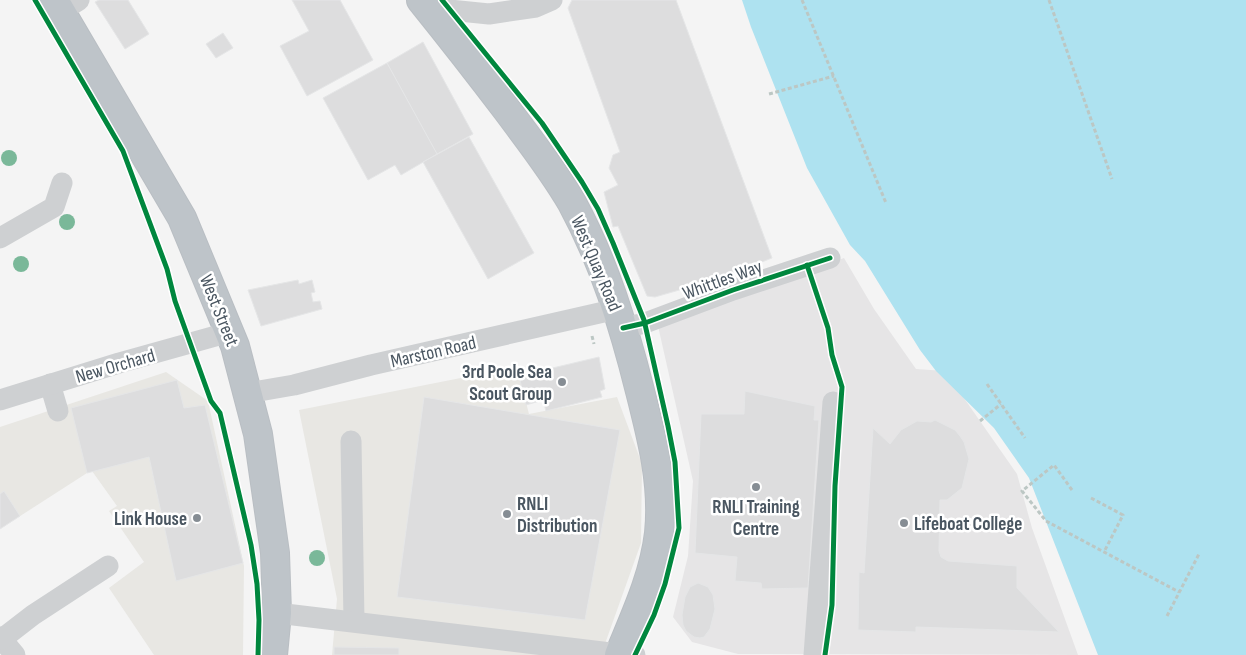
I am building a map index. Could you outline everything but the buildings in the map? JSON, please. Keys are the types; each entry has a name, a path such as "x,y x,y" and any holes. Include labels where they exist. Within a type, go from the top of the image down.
{"highway":[{"name":"West Street","path":"64,4 182,218 230,332 258,434 275,553 277,613 274,655"},
{"name":"West Quay Road","path":"426,6 553,172 573,205 620,318 654,450 659,481 660,512 659,534 653,566 641,602 619,655"}],"street":[{"path":"426,6 488,14 536,7 552,0"},
{"path":"0,238 54,207 62,183"},
{"name":"Whittles Way","path":"620,318 645,324 733,290 830,258"},
{"name":"Marston Road","path":"248,393 294,384 370,365 620,318"},
{"name":"New Orchard","path":"0,399 230,332"},
{"path":"50,384 58,410"},
{"path":"814,655 833,402"},
{"path":"352,442 354,622"},
{"path":"6,644 33,615 108,566"},
{"path":"277,613 619,655 635,655"}],"path":[{"path":"802,0 886,203"},
{"path":"1049,0 1112,179"},
{"path":"769,94 834,76"},
{"path":"987,384 1025,438"},
{"path":"980,421 1001,404"},
{"path":"1072,490 1054,465 1022,491 1046,521 1179,592"},
{"path":"1091,498 1123,515 1104,552"},
{"path":"1167,616 1199,554"}],"shaded area":[{"path":"844,258 874,309 916,369 945,371 1017,474 1032,528 1078,655 738,654 692,642 673,617 688,556 693,481 658,326"},
{"path":"496,371 518,371 529,414 617,397 642,464 641,543 601,655 332,655 337,599 299,410"},
{"path":"166,372 208,401 244,566 243,655 154,655 109,588 144,562 109,511 117,506 92,471 0,529 0,427"}],"water":[{"path":"742,0 1246,0 1246,655 1098,655 1029,478 994,428 936,371 920,350 865,261 850,245 807,168"}],"cycle path":[{"path":"35,0 123,151 167,269 175,301 211,401 220,413 251,545 257,584 258,655"},
{"path":"442,0 542,123 582,182 598,209 644,320 675,462 679,528 665,584 654,615 635,655"},
{"path":"623,328 645,323 733,290 830,258"},
{"path":"807,265 828,328 832,355 842,387 835,486 832,605 825,655"}],"place":[{"name":"3rd Poole Sea Scout Group","path":"562,382"},
{"name":"RNLI Training Centre","path":"756,487"},
{"name":"RNLI Distribution","path":"507,514"},
{"name":"Link House","path":"197,518"},
{"name":"Lifeboat College","path":"904,523"}]}
